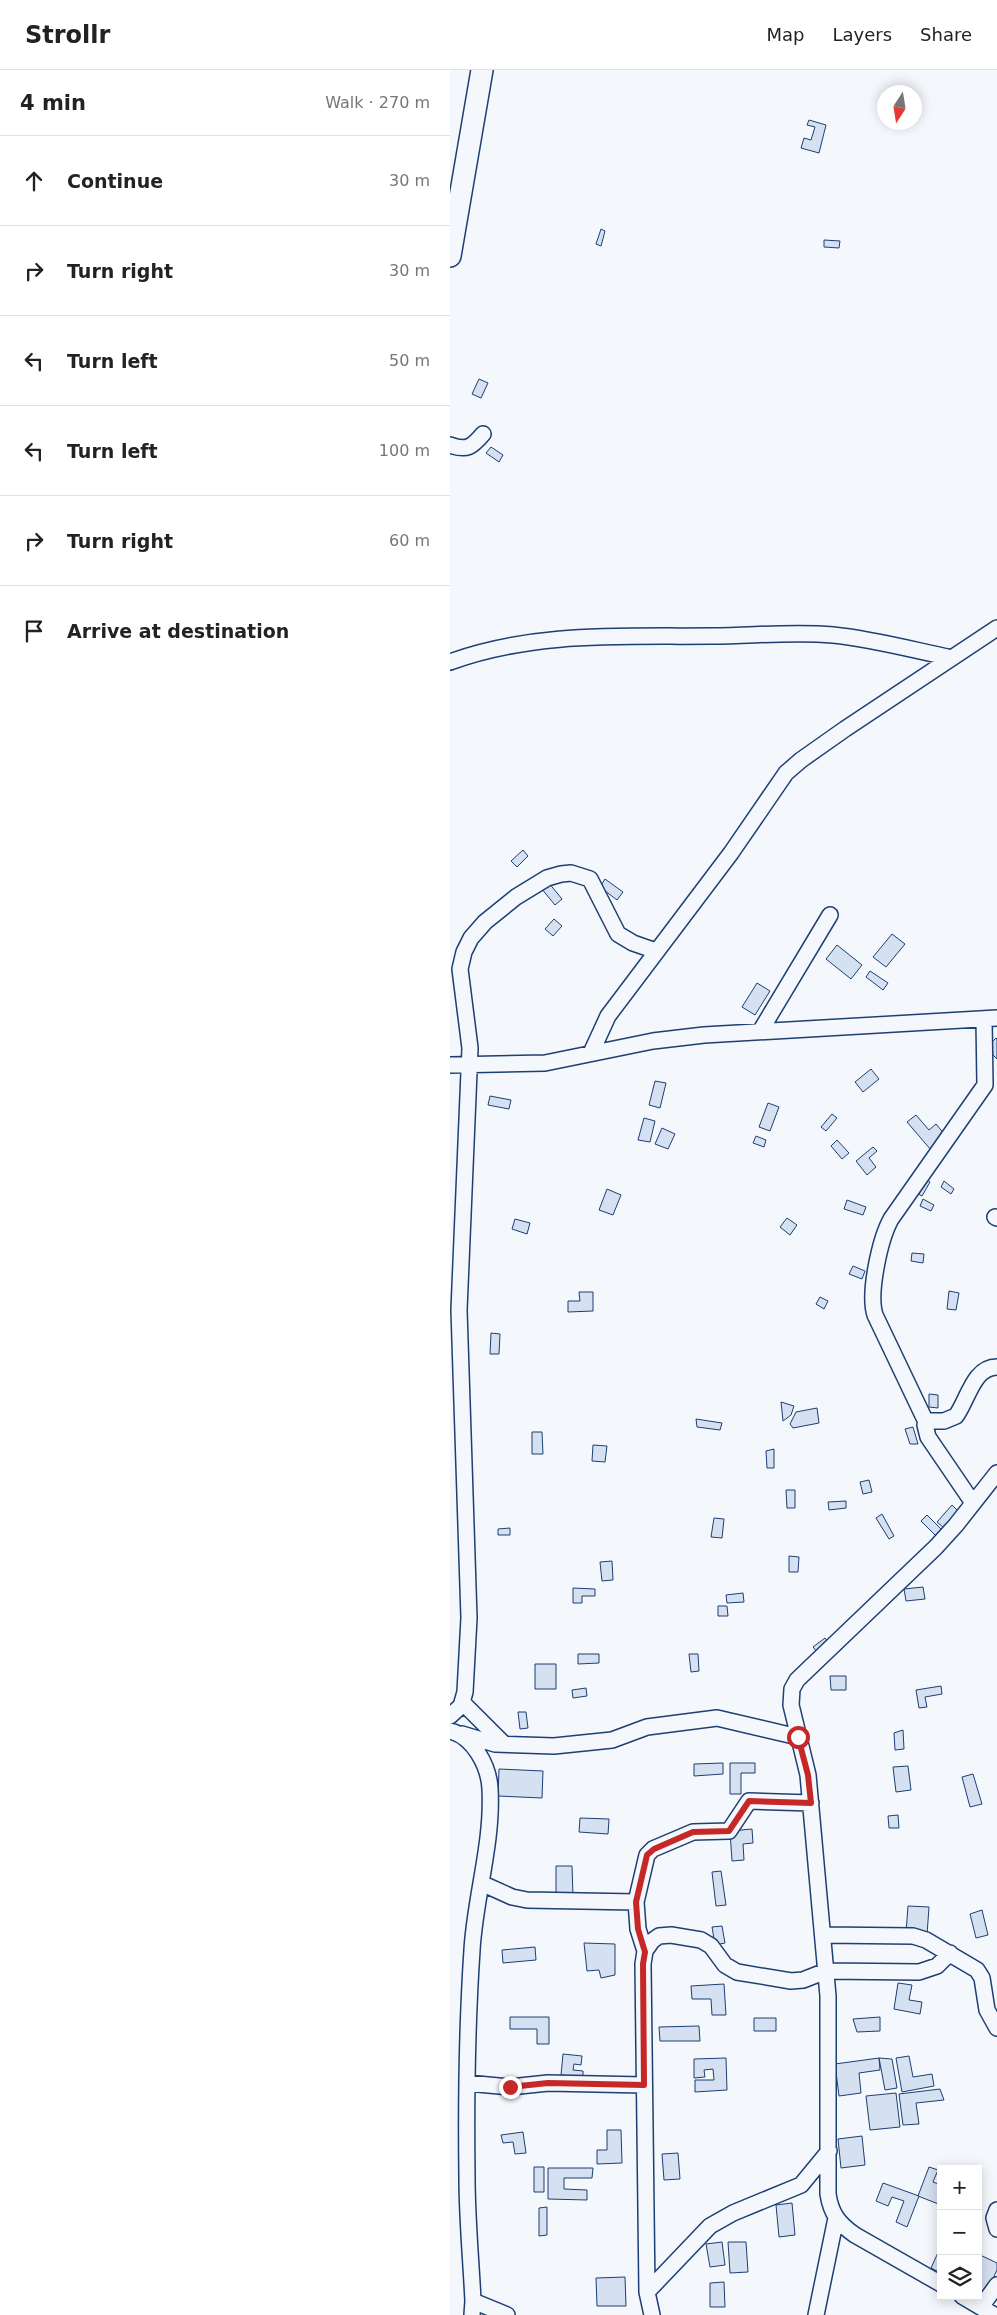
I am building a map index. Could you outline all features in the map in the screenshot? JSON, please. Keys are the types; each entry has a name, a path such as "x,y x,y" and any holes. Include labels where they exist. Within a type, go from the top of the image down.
{"street":[{"path":"450,256 482,70"},
{"path":"450,445 466,449 474,446 483,434"},
{"path":"592,1054 608,1016 731,853 786,773 845,729 997,628"},
{"path":"450,662 513,645 594,636 812,633 835,635 952,658"},
{"path":"450,1716 463,1703 466,1692 468,1600 459,1310 466,1166 469,1033 461,988 460,969 464,952 471,938 485,922 516,897 547,878 571,873 590,879 618,934 633,943 656,951"},
{"path":"761,1030 830,914"},
{"path":"450,1065 538,1064 653,1041 761,1030 991,1018 985,1085 885,1229 872,1299 875,1315 926,1422 925,1431 973,1504"},
{"path":"926,1422 950,1420 956,1416 978,1376 991,1367 997,1367"},
{"path":"937,2282 855,2235 836,2218 830,2208 828,2194 828,2151 830,2054 826,1971 808,1775 798,1737 791,1697 797,1680 936,1547 997,1473"},
{"path":"463,1703 504,1744"},
{"path":"455,1732 504,1744 554,1746 612,1740 647,1727 717,1718 798,1737"},
{"path":"455,1732 470,1742 486,1769 490,1789 472,1950 467,2083 467,2178 473,2308 507,2315"},
{"path":"645,1952 638,1929 636,1902 644,1861 650,1851 693,1832 729,1831 749,1801 811,1803"},
{"path":"480,1883 512,1896 528,1900 636,1902"},
{"path":"652,2315 647,2292 643,1964 645,1952 652,1941 660,1936 671,1935 706,1943 716,1951 725,1965 737,1972 798,1981 826,1971 919,1972 937,1966 950,1953"},
{"path":"823,1935 913,1936 950,1953 977,1970 982,1978 987,2010 997,2028"},
{"path":"467,2083 510,2087 572,2083 644,2085"},
{"path":"647,2292 710,2226 732,2213 801,2185 828,2151"},
{"path":"997,2210 994,2218 997,2229"},
{"path":"816,2315 836,2218"},
{"path":"980,2307 997,2285"},
{"path":"969,2300 994,2315"}],"building":[{"path":"809,120 826,125 819,153 801,148 804,138 811,140 815,127 807,125"},
{"path":"601,229 605,231 601,246 596,244"},
{"path":"824,240 840,241 839,248 824,247"},
{"path":"479,379 488,383 481,398 472,394"},
{"path":"491,447 503,455 499,462 486,453"},
{"path":"523,850 528,856 517,867 511,861"},
{"path":"605,879 623,892 617,900 600,887"},
{"path":"548,882 562,899 555,905 541,888"},
{"path":"554,919 562,926 553,936 545,929"},
{"path":"892,934 905,944 886,967 873,957"},
{"path":"837,945 862,965 851,979 826,959"},
{"path":"870,971 888,983 883,990 866,977"},
{"path":"757,983 770,991 755,1015 742,1007"},
{"path":"997,1039 997,1059 986,1048"},
{"path":"871,1069 879,1079 863,1092 855,1082"},
{"path":"655,1081 666,1083 660,1108 649,1105"},
{"path":"490,1096 511,1100 509,1109 488,1105"},
{"path":"768,1103 779,1107 770,1131 759,1127"},
{"path":"832,1114 837,1118 826,1131 821,1127"},
{"path":"916,1115 929,1130 936,1124 946,1136 931,1150 907,1122"},
{"path":"644,1118 655,1121 650,1142 638,1140"},
{"path":"662,1128 675,1134 668,1149 655,1144"},
{"path":"756,1136 766,1140 764,1147 753,1143"},
{"path":"837,1140 849,1153 842,1159 831,1146"},
{"path":"873,1147 877,1151 869,1158 876,1167 867,1175 856,1161"},
{"path":"926,1179 930,1182 922,1196 917,1193"},
{"path":"944,1181 954,1189 951,1194 941,1187"},
{"path":"607,1189 621,1195 613,1215 599,1210"},
{"path":"923,1199 934,1205 931,1211 920,1206"},
{"path":"847,1200 866,1207 863,1215 844,1209"},
{"path":"787,1218 797,1225 790,1235 780,1227"},
{"path":"515,1219 530,1223 527,1234 512,1229"},
{"path":"912,1253 924,1254 923,1263 911,1261"},
{"path":"853,1266 865,1271 862,1279 849,1274"},
{"path":"949,1291 959,1293 956,1310 947,1309"},
{"path":"579,1292 593,1292 593,1311 568,1312 568,1301 580,1301"},
{"path":"820,1297 828,1301 824,1309 816,1304"},
{"path":"491,1333 500,1334 499,1354 490,1354"},
{"path":"929,1394 938,1395 938,1408 929,1407"},
{"path":"781,1402 794,1406 791,1415 783,1421"},
{"path":"817,1408 819,1423 793,1428 790,1424 796,1412"},
{"path":"696,1419 722,1423 720,1430 697,1427"},
{"path":"913,1427 918,1444 910,1444 905,1429"},
{"path":"532,1432 542,1432 543,1454 532,1454"},
{"path":"593,1445 607,1446 605,1462 592,1461"},
{"path":"774,1449 774,1468 767,1468 766,1451"},
{"path":"869,1480 872,1492 863,1494 860,1482"},
{"path":"786,1490 795,1490 795,1508 787,1508"},
{"path":"846,1501 846,1508 829,1510 828,1502"},
{"path":"952,1505 959,1512 944,1528 937,1522"},
{"path":"882,1514 894,1536 889,1539 876,1518"},
{"path":"927,1515 942,1530 936,1536 921,1521"},
{"path":"714,1518 724,1519 722,1538 711,1537"},
{"path":"510,1528 510,1535 498,1535 498,1529"},
{"path":"789,1556 799,1557 798,1572 789,1572"},
{"path":"612,1561 613,1580 602,1581 600,1562"},
{"path":"923,1587 925,1599 906,1601 904,1589"},
{"path":"573,1588 595,1589 595,1596 582,1596 582,1603 573,1603"},
{"path":"743,1593 744,1602 727,1603 726,1595"},
{"path":"718,1606 727,1606 728,1616 718,1616"},
{"path":"825,1638 829,1644 817,1652 813,1647"},
{"path":"578,1654 599,1654 599,1663 578,1664"},
{"path":"689,1654 698,1654 699,1671 691,1672"},
{"path":"535,1664 556,1664 556,1689 535,1689"},
{"path":"830,1676 846,1676 846,1690 831,1690"},
{"path":"941,1686 942,1694 925,1697 927,1707 919,1708 916,1690"},
{"path":"586,1688 587,1696 573,1698 572,1690"},
{"path":"518,1712 526,1712 528,1728 520,1729"},
{"path":"903,1730 904,1749 895,1750 894,1733"},
{"path":"723,1763 723,1774 694,1776 694,1764"},
{"path":"730,1763 755,1763 755,1773 741,1773 741,1794 730,1794"},
{"path":"908,1766 911,1790 896,1792 893,1767"},
{"path":"499,1769 543,1771 542,1798 498,1796"},
{"path":"973,1774 982,1804 970,1807 962,1777"},
{"path":"898,1815 899,1828 889,1828 888,1816"},
{"path":"580,1818 609,1819 608,1834 579,1832"},
{"path":"752,1829 753,1843 743,1844 744,1860 732,1861 730,1831"},
{"path":"556,1866 572,1866 573,1896 556,1896"},
{"path":"721,1871 726,1905 716,1906 712,1872"},
{"path":"908,1906 929,1907 927,1935 906,1933"},
{"path":"982,1910 988,1935 976,1938 970,1914"},
{"path":"722,1926 725,1943 715,1945 712,1927"},
{"path":"584,1943 615,1944 615,1975 601,1978 599,1970 587,1971"},
{"path":"535,1947 536,1960 503,1963 502,1950"},
{"path":"898,1983 912,1985 909,2000 922,2002 920,2014 894,2009"},
{"path":"724,1984 726,2015 712,2015 711,1999 692,1999 691,1986"},
{"path":"510,2017 549,2017 549,2044 537,2044 537,2029 510,2029"},
{"path":"880,2017 880,2031 857,2032 853,2019"},
{"path":"754,2018 776,2018 776,2031 754,2031"},
{"path":"699,2026 700,2041 660,2041 659,2027"},
{"path":"563,2054 582,2056 581,2065 574,2064 573,2070 583,2071 583,2077 561,2075"},
{"path":"909,2056 913,2077 932,2074 934,2086 902,2092 896,2058"},
{"path":"726,2058 727,2090 695,2092 695,2080 714,2080 713,2069 704,2070 705,2077 694,2078 694,2059"},
{"path":"879,2058 892,2059 897,2088 885,2090"},
{"path":"879,2058 880,2070 859,2073 861,2093 839,2096 835,2064"},
{"path":"940,2089 944,2100 916,2103 919,2124 903,2125 899,2094"},
{"path":"896,2093 900,2127 870,2130 866,2096"},
{"path":"607,2130 621,2130 622,2163 597,2164 597,2150 607,2150"},
{"path":"523,2132 526,2153 515,2154 513,2142 503,2143 501,2135"},
{"path":"862,2136 865,2165 841,2168 838,2139"},
{"path":"678,2153 680,2179 664,2180 662,2154"},
{"path":"534,2167 544,2167 544,2192 534,2192"},
{"path":"929,2167 937,2170 933,2182 937,2184 937,2203 918,2196"},
{"path":"548,2168 593,2168 592,2178 564,2178 564,2189 587,2190 587,2200 548,2199"},
{"path":"883,2183 919,2196 907,2227 896,2222 904,2201 892,2197 888,2206 876,2201"},
{"path":"792,2203 795,2235 779,2237 776,2205"},
{"path":"547,2207 547,2235 539,2236 539,2208"},
{"path":"722,2242 725,2265 710,2267 706,2244"},
{"path":"728,2242 746,2242 748,2272 730,2273"},
{"path":"937,2255 937,2271 931,2268"},
{"path":"982,2256 997,2263 997,2270 984,2298 982,2297"},
{"path":"625,2277 626,2306 597,2306 596,2278"},
{"path":"724,2282 725,2307 710,2307 710,2283"}],"route":[{"path":"510,2087 548,2083 644,2085 643,1964 645,1952 638,1929 636,1902 644,1861 650,1851 693,1832 729,1831 749,1801 811,1803 808,1775 798,1737"}]}
